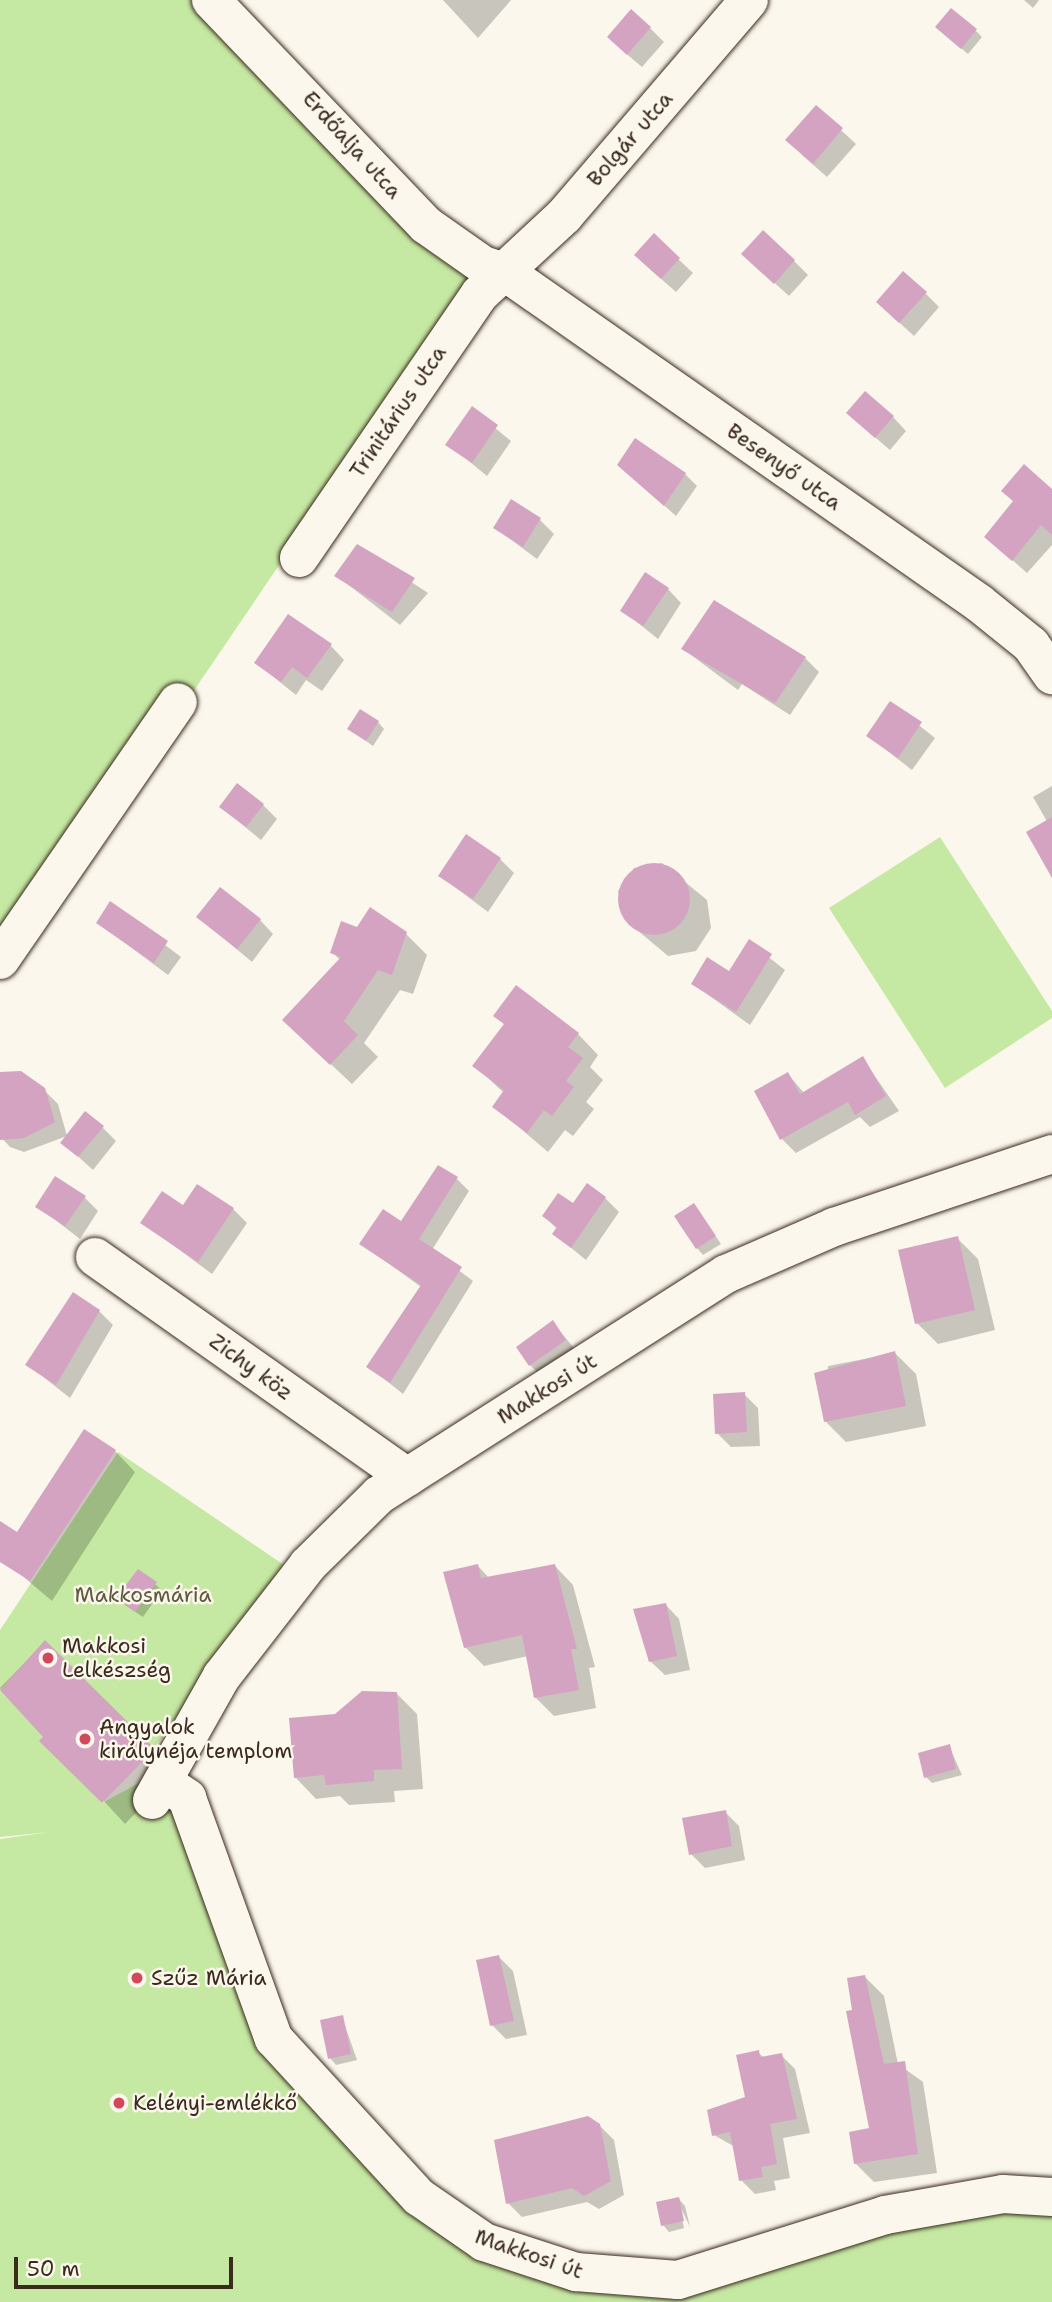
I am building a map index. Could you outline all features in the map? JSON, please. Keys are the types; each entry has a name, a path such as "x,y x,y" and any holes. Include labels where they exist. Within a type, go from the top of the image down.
{"street":[{"name":"Erdőalja utca","path":"211,0 426,225 483,265 505,272"},
{"name":"Bolgár utca","path":"505,272 556,224 749,0"},
{"name":"Trinitárius utca","path":"299,558 468,311 505,272"},
{"name":"Besenyő utca","path":"505,272 1045,647"},
{"path":"0,960 178,702"},
{"name":"Makkosi út","path":"1052,1154 834,1227 726,1274 379,1495 290,1587 182,1740 159,1791 187,1798 274,2039 419,2197 484,2242 576,2272 678,2280 885,2215 1003,2194 1052,2197"},
{"name":"Zichy köz","path":"95,1257 407,1477"}],"green space":[{"path":"0,0 211,0 483,265 0,976"},
{"path":"940,837 1052,1011 1052,1018 945,1088 829,908"},
{"name":"Makkosmária","path":"118,1452 284,1565 174,1725 102,1803 161,1771 258,2034 413,2205 650,2294 875,2224 1052,2206 1052,2302 0,2302 0,1839 50,1832 0,1837 0,1630"}],"building":[{"path":"951,8 977,29 961,49 935,27"},
{"path":"631,9 651,27 627,55 607,37"},
{"path":"816,105 843,128 813,164 785,140"},
{"path":"763,230 795,260 774,284 741,254"},
{"path":"654,233 680,258 661,279 634,255"},
{"path":"903,271 927,292 899,323 876,302"},
{"path":"865,391 894,416 875,438 846,413"},
{"path":"472,406 498,425 472,463 445,445"},
{"path":"635,438 686,473 664,506 617,465"},
{"path":"1024,464 1052,489 1052,535 1041,525 1012,561 984,537 1013,501 1001,491"},
{"path":"511,499 541,518 523,547 493,528"},
{"path":"357,544 415,578 392,612 334,576"},
{"path":"645,572 669,588 643,626 620,611"},
{"path":"714,600 806,657 775,703 681,649"},
{"path":"288,614 332,644 307,678 292,667 281,682 254,663"},
{"path":"890,701 922,722 898,758 866,736"},
{"path":"360,709 379,721 366,741 347,729"},
{"path":"237,783 264,804 246,827 219,807"},
{"path":"1052,817 1052,878 1026,832"},
{"path":"466,834 501,858 473,899 438,876"},
{"path":"661,863 680,873 688,885 688,913 680,925 668,933 647,935 628,925 620,913 618,892 628,873 640,865"},
{"path":"220,887 261,919 237,949 196,917"},
{"path":"110,901 168,941 154,963 96,923"},
{"path":"370,907 407,932 392,975 378,970 344,1021 358,1035 330,1065 282,1020 341,957 330,953 341,921 357,927"},
{"path":"749,939 772,954 736,1012 691,984 707,957 729,971"},
{"path":"516,985 579,1033 568,1047 583,1058 566,1081 574,1087 552,1116 544,1110 527,1133 492,1107 504,1090 472,1066 504,1024 493,1016"},
{"path":"863,1056 886,1096 855,1115 848,1102 780,1140 754,1091 788,1072 800,1094"},
{"path":"21,1071 45,1088 55,1122 24,1138 0,1140 0,1072"},
{"path":"85,1111 104,1126 78,1157 60,1143"},
{"path":"438,1165 458,1177 419,1239 462,1267 390,1383 366,1367 421,1285 359,1244 383,1209 401,1221"},
{"path":"55,1176 86,1196 65,1226 35,1207"},
{"path":"587,1183 606,1197 571,1248 552,1234 557,1227 542,1216 558,1193 573,1203"},
{"path":"197,1184 234,1208 198,1262 140,1223 162,1191 183,1205"},
{"path":"694,1203 716,1236 696,1249 674,1216"},
{"path":"958,1236 975,1310 915,1324 898,1250"},
{"path":"73,1292 100,1310 56,1385 25,1365"},
{"path":"553,1320 566,1340 529,1366 516,1347"},
{"path":"895,1351 906,1406 824,1422 814,1373"},
{"path":"745,1392 747,1432 715,1434 713,1394"},
{"path":"84,1429 116,1450 30,1581 0,1562 0,1521 17,1532"},
{"path":"478,1564 481,1578 555,1564 577,1649 571,1649 579,1690 534,1698 522,1635 464,1648 443,1572"},
{"path":"138,1569 157,1582 135,1612 116,1598"},
{"path":"666,1603 677,1656 649,1662 633,1609"},
{"name":"Angyalok királynéja templom","path":"45,1640 155,1749 102,1803 39,1741 43,1737 0,1690"},
{"path":"362,1691 397,1692 402,1769 374,1770 374,1781 326,1785 324,1775 294,1778 289,1718 335,1714"},
{"path":"950,1744 956,1769 924,1778 918,1753"},
{"path":"726,1810 732,1846 689,1855 682,1818"},
{"path":"499,1955 514,2021 490,2026 476,1960"},
{"path":"865,1975 884,2064 905,2061 918,2154 854,2164 849,2132 869,2128 846,2011 852,2010 847,1978"},
{"path":"343,2015 351,2054 328,2059 320,2020"},
{"path":"759,2050 760,2057 782,2053 797,2119 770,2124 777,2164 761,2167 763,2177 739,2181 730,2132 712,2136 707,2110 745,2097 736,2055"},
{"path":"588,2116 600,2124 611,2181 584,2196 572,2188 506,2204 494,2140"},
{"path":"679,2197 684,2221 661,2226 656,2202"}],"place":[{"name":"Makkosi Lelkészség","path":"48,1658"},
{"name":"Angyalok királynéja templom","path":"85,1739"},
{"name":"Szűz Mária","path":"137,1978"},
{"name":"Kelényi-emlékkő","path":"119,2103"}]}
